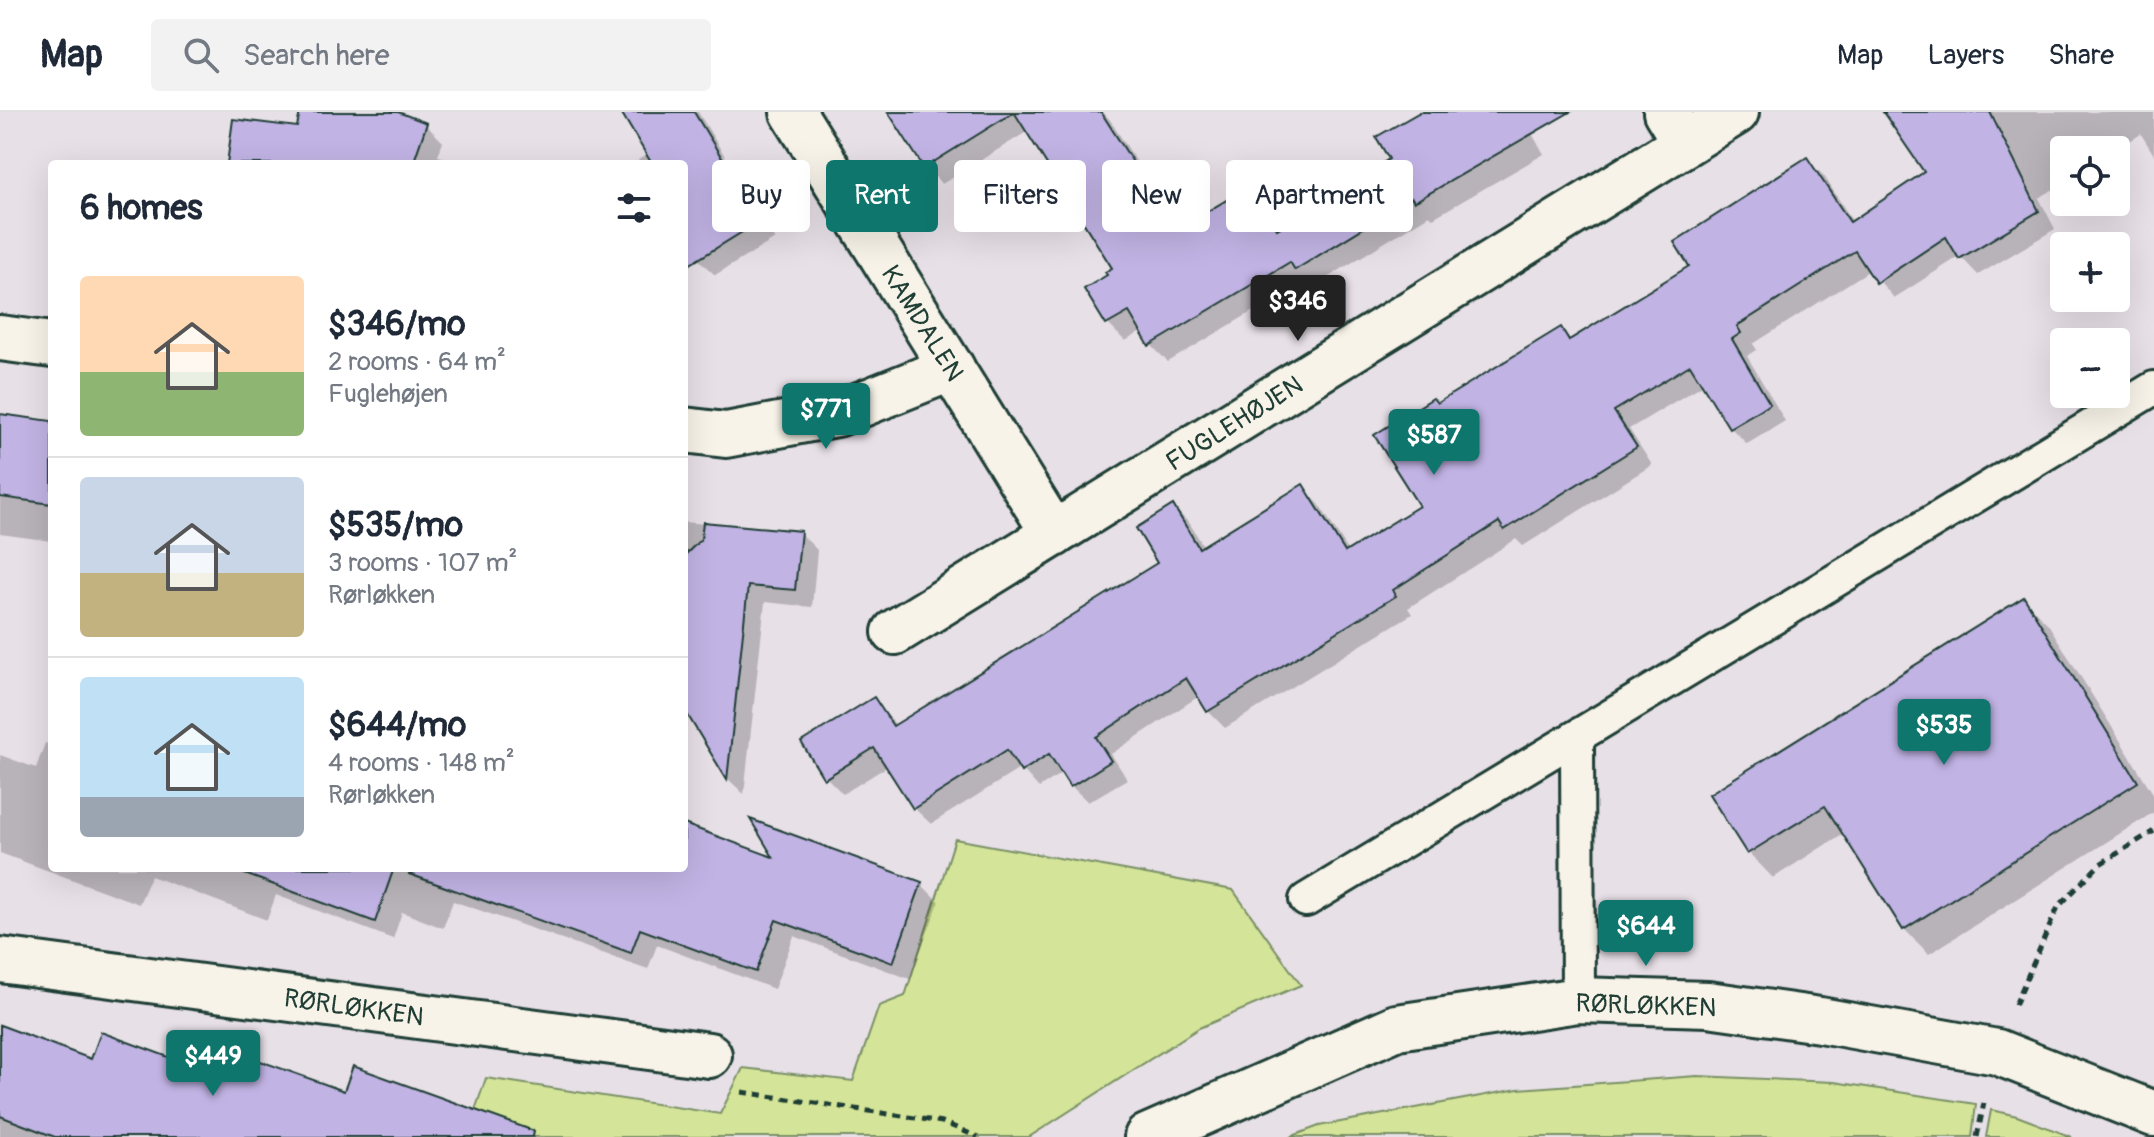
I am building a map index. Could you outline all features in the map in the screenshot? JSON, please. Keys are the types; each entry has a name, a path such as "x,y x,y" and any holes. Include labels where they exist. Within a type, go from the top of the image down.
{"street":[{"name":"KAMDALEN","path":"793,112 1054,534"},
{"name":"FUGLEHØJEN","path":"895,632 1054,534 1676,128 1736,112"},
{"path":"0,338 48,344"},
{"path":"688,430 726,435 837,414 952,368"},
{"name":"RØRLØKKEN","path":"0,960 709,1055"},
{"name":"RØRLØKKEN","path":"1147,1137 1397,1027 1578,1000 1708,1004 1820,1020 1997,1052 2154,1114"}],"lane":[{"path":"1306,900 2154,388"},
{"path":"1577,738 1578,1000"}],"path":[{"path":"1997,1052 2030,966 2058,907 2100,864 2154,831"},
{"path":"709,1055 715,1087 942,1122 978,1137"}],"green space":[{"path":"955,839 1233,890 1301,985 1199,1028 1029,1137 466,1137 486,1078 720,1114 743,1068 853,1081 879,1006 905,996"},
{"path":"1697,1076 1834,1082 1976,1104 1972,1137 1290,1137 1319,1126 1518,1089"},
{"path":"1991,1110 2017,1116 2072,1137 1986,1137"}],"building":[{"path":"300,112 398,112 427,123 414,160 228,160 233,119 297,127"},
{"path":"621,112 694,112 723,160 712,160 712,232 742,232 688,266 688,160 650,160"},
{"path":"888,112 1014,112 937,160 919,160"},
{"path":"1014,112 1101,112 1132,160 1102,160 1102,232 1210,232 1210,210 1226,200 1226,232 1357,232 1295,270 1290,262 1149,346 1129,312 1106,325 1084,289 1107,275 1105,272 1112,268 1086,227 1086,160 1044,160"},
{"path":"1420,112 1570,112 1414,202 1413,160 1387,160 1376,137"},
{"path":"1883,112 1990,112 2039,211 1959,259 1946,237 1876,283 1855,251 1737,326 1741,333 1732,339 1770,404 1729,428 1690,365 1614,411 1637,447 1504,530 1499,522 1393,590 1396,596 1207,712 1186,678 1096,737 1111,761 1070,787 1049,754 1021,772 1007,750 913,809 874,748 824,779 801,742 874,697 893,726 1157,563 1136,528 1173,505 1199,548 1303,484 1345,552 1419,506 1374,435 1433,398 1437,403 1561,327 1569,340 1689,266 1674,242 1807,157 1850,222 1924,172"},
{"path":"0,414 48,420 48,503 0,497"},
{"path":"703,522 801,531 795,590 748,586 727,780 688,716 688,552 701,539"},
{"path":"2024,597 2138,782 1903,930 1825,806 1747,854 1709,794"},
{"path":"750,819 922,882 893,963 776,920 756,972 640,929 631,953 409,874 688,872 688,825 773,857"},
{"path":"242,872 393,872 375,922"},
{"path":"0,1025 91,1059 101,1032 217,1075 227,1049 344,1091 353,1066 534,1131 533,1137 55,1137 0,1116"}]}
